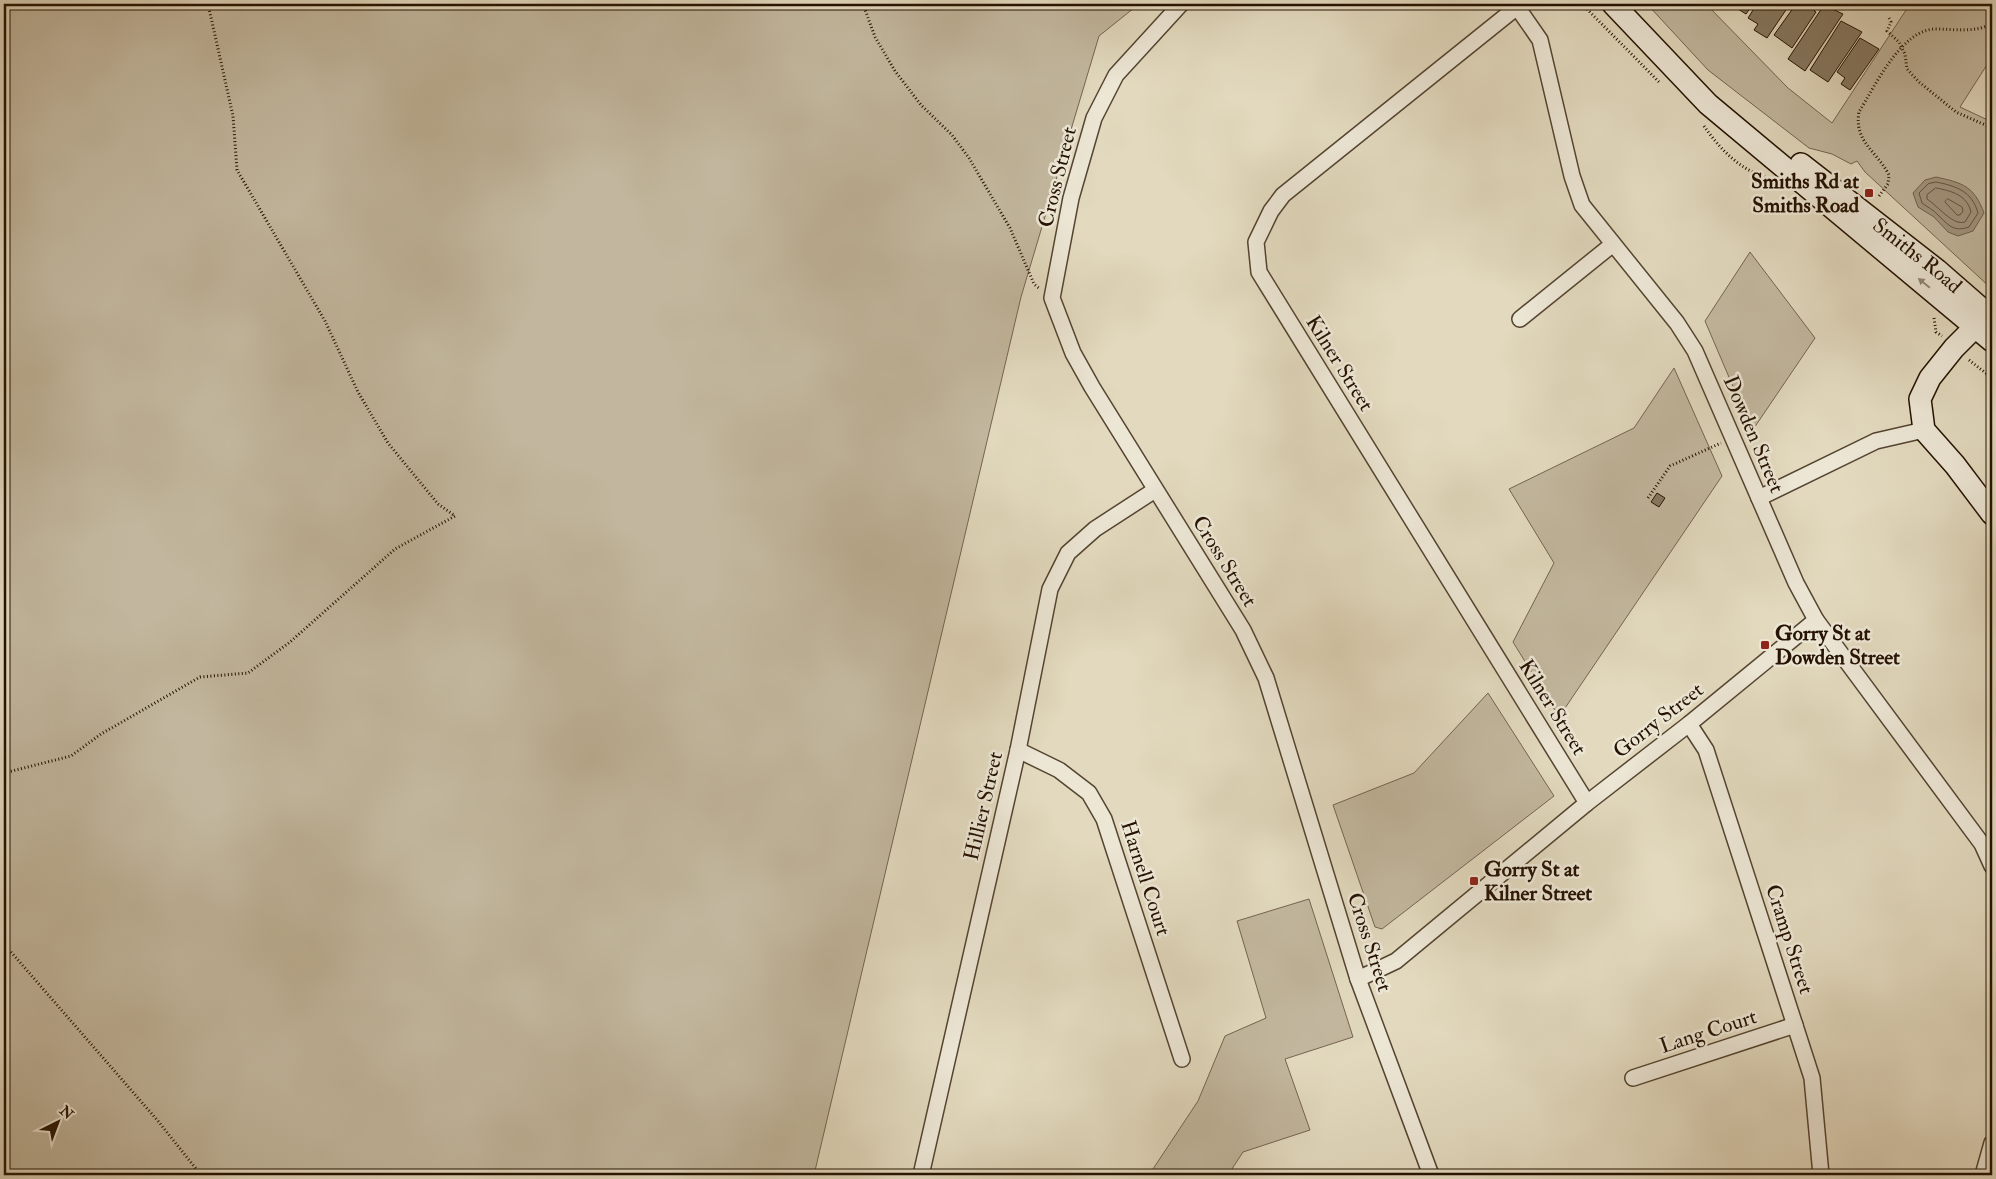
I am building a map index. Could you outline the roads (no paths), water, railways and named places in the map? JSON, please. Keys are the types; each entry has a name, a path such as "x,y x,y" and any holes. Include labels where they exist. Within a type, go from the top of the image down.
{"street":[{"name":"Cross Street","path":"1181,4 1116,75 1094,118 1072,198 1052,298 1073,353 1155,490 1243,630 1266,678 1358,979 1431,1175"},
{"name":"Smiths Road","path":"1613,4 1708,104 1985,319 1992,341"},
{"name":"Dowden Street","path":"1516,5 1540,40 1572,176 1582,205 1677,323 1695,351 1796,583 1816,620 1982,844 1992,866"},
{"name":"Kilner Street","path":"1516,5 1283,195 1271,211 1256,242 1259,272 1587,803"},
{"path":"1520,318 1613,244"},
{"path":"1985,319 1930,378 1920,399 1924,430 1955,465 1992,514"},
{"path":"1759,498 1876,441 1924,430"},
{"name":"Hillier Street","path":"921,1175 1018,750 1050,589 1068,553 1095,529 1155,490"},
{"name":"Gorry Street","path":"1358,979 1396,961 1587,803 1689,724 1816,620"},
{"name":"Cramp Street","path":"1689,724 1706,750 1812,1078 1821,1175"},
{"name":"Harnell Court","path":"1018,750 1059,770 1089,793 1104,819 1182,1059"},
{"name":"Lang Court","path":"1633,1078 1796,1025"},
{"path":"1982,1175 1992,1143"}],"water":[{"path":"1936,177 1953,181 1972,191 1984,213 1973,231 1958,236 1948,232 1934,217 1918,207 1913,193 1925,180"}],"place":[{"name":"Smiths Rd at Smiths Road","path":"1869,193"},
{"name":"Gorry St at Dowden Street","path":"1765,645"},
{"name":"Gorry St at Kilner Street","path":"1474,881"}]}
